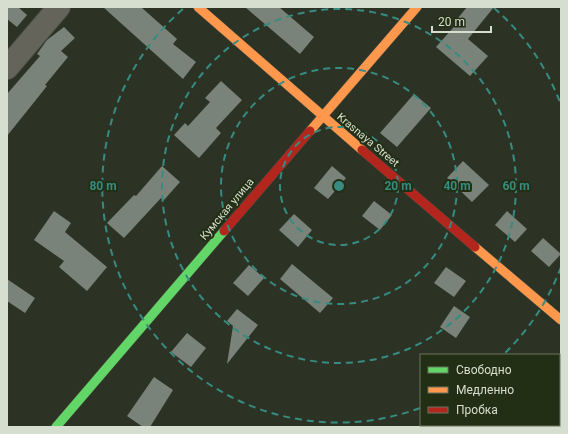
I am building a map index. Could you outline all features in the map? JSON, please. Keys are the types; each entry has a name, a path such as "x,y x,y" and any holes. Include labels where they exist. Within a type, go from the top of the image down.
{"street":[{"path":"7,68 59,7"},
{"name":"Krasnaya Street","path":"198,7 322,116 561,320"},
{"name":"Кумская улица","path":"56,427 417,7"}],"building":[{"path":"7,7 18,7 27,15 17,27 7,19"},
{"path":"103,7 141,7 177,39 173,44 196,62 183,79"},
{"path":"245,7 279,7 314,37 300,54"},
{"path":"467,7 494,7 468,39 488,56 470,76 436,47 460,20 458,18"},
{"path":"64,27 75,38 61,51 68,57 7,136 7,94 40,56 37,54 47,40"},
{"path":"221,81 242,100 216,128 221,133 199,158 174,135 185,123 188,126 210,102 205,98"},
{"path":"414,94 431,108 397,147 380,133"},
{"path":"463,161 489,185 472,202 447,178"},
{"path":"162,166 180,182 164,200 161,198 124,238 107,223 134,195 136,196"},
{"path":"332,166 346,178 328,199 314,188"},
{"path":"374,201 392,215 380,230 362,216"},
{"path":"54,211 71,223 65,232 107,267 87,291 59,267 64,261 34,240"},
{"path":"507,211 527,229 515,242 495,225"},
{"path":"294,214 312,230 298,247 279,230"},
{"path":"543,238 561,254 549,267 531,251"},
{"path":"292,264 333,298 320,313 280,279"},
{"path":"249,265 264,278 248,296 233,283"},
{"path":"446,267 466,281 454,297 434,283"},
{"path":"7,279 35,298 25,313 7,301"},
{"path":"454,306 470,317 456,338 440,327"},
{"path":"237,309 258,325 227,364 233,326 227,321"},
{"path":"187,333 206,348 191,367 171,352"},
{"path":"154,377 173,390 150,427 143,427 127,416"}],"traffic: fast":[{"path":"56,427 224,231"}],"traffic: slow":[{"path":"198,7 362,150"},
{"path":"310,131 417,7"},
{"path":"475,247 561,320"}],"traffic: jam":[{"path":"224,231 310,131"},
{"path":"362,150 475,247"}]}
